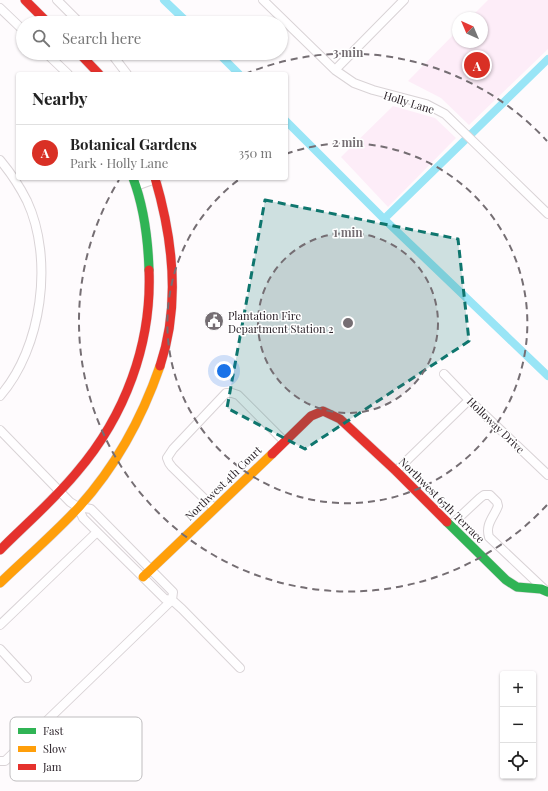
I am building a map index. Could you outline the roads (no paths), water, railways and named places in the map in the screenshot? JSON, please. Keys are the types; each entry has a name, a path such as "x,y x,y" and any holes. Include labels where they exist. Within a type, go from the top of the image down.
{"street":[{"path":"25,0 41,16"},
{"path":"57,0 73,16"},
{"name":"Holly Lane","path":"263,0 279,16"},
{"path":"335,70 404,0"},
{"path":"0,8 16,23"},
{"name":"Holly Lane","path":"288,24 335,70 354,83 373,90 426,104 445,114 547,211"},
{"path":"53,60 66,72"},
{"path":"86,60 97,72"},
{"path":"116,60 125,72"},
{"path":"0,160 27,201 38,234 42,266 40,299 29,347 11,384 0,396"},
{"path":"0,550 60,492 100,444 120,410 132,380 144,340 150,298 150,264 147,237 134,182 145,180"},
{"path":"0,583 78,507 109,470 130,438 149,398 165,346 173,293 172,260 167,225 156,180"},
{"name":"Holloway Drive","path":"444,374 469,400 548,475"},
{"path":"214,508 172,467 168,458 173,449 226,393 232,393 238,396 284,440"},
{"path":"396,471 469,400"},
{"name":"Northwest 4th Court","path":"143,577 284,440 311,416 323,411"},
{"name":"Northwest 65th Terrace","path":"323,411 340,419 396,471 506,580 516,587 546,590"},
{"path":"0,430 70,502 78,507 91,509 173,592 172,600 51,717"},
{"path":"451,525 480,498 484,495 490,495 497,502 498,506 489,524 489,537 546,590"},
{"path":"78,507 83,518 97,532 165,599 172,600 206,632 240,668"},
{"path":"0,625 97,532"},
{"path":"0,649 27,678"},
{"path":"0,761 5,761 10,756"}],"waterway":[{"path":"164,0 181,16"},
{"path":"384,219 548,59"},
{"path":"225,60 237,72"},
{"path":"288,123 384,219 548,376"}],"place":[{"name":"Botanical Gardens","path":"477,65"},
{"name":"Plantation Fire Department Station 2","path":"214,321"}]}
